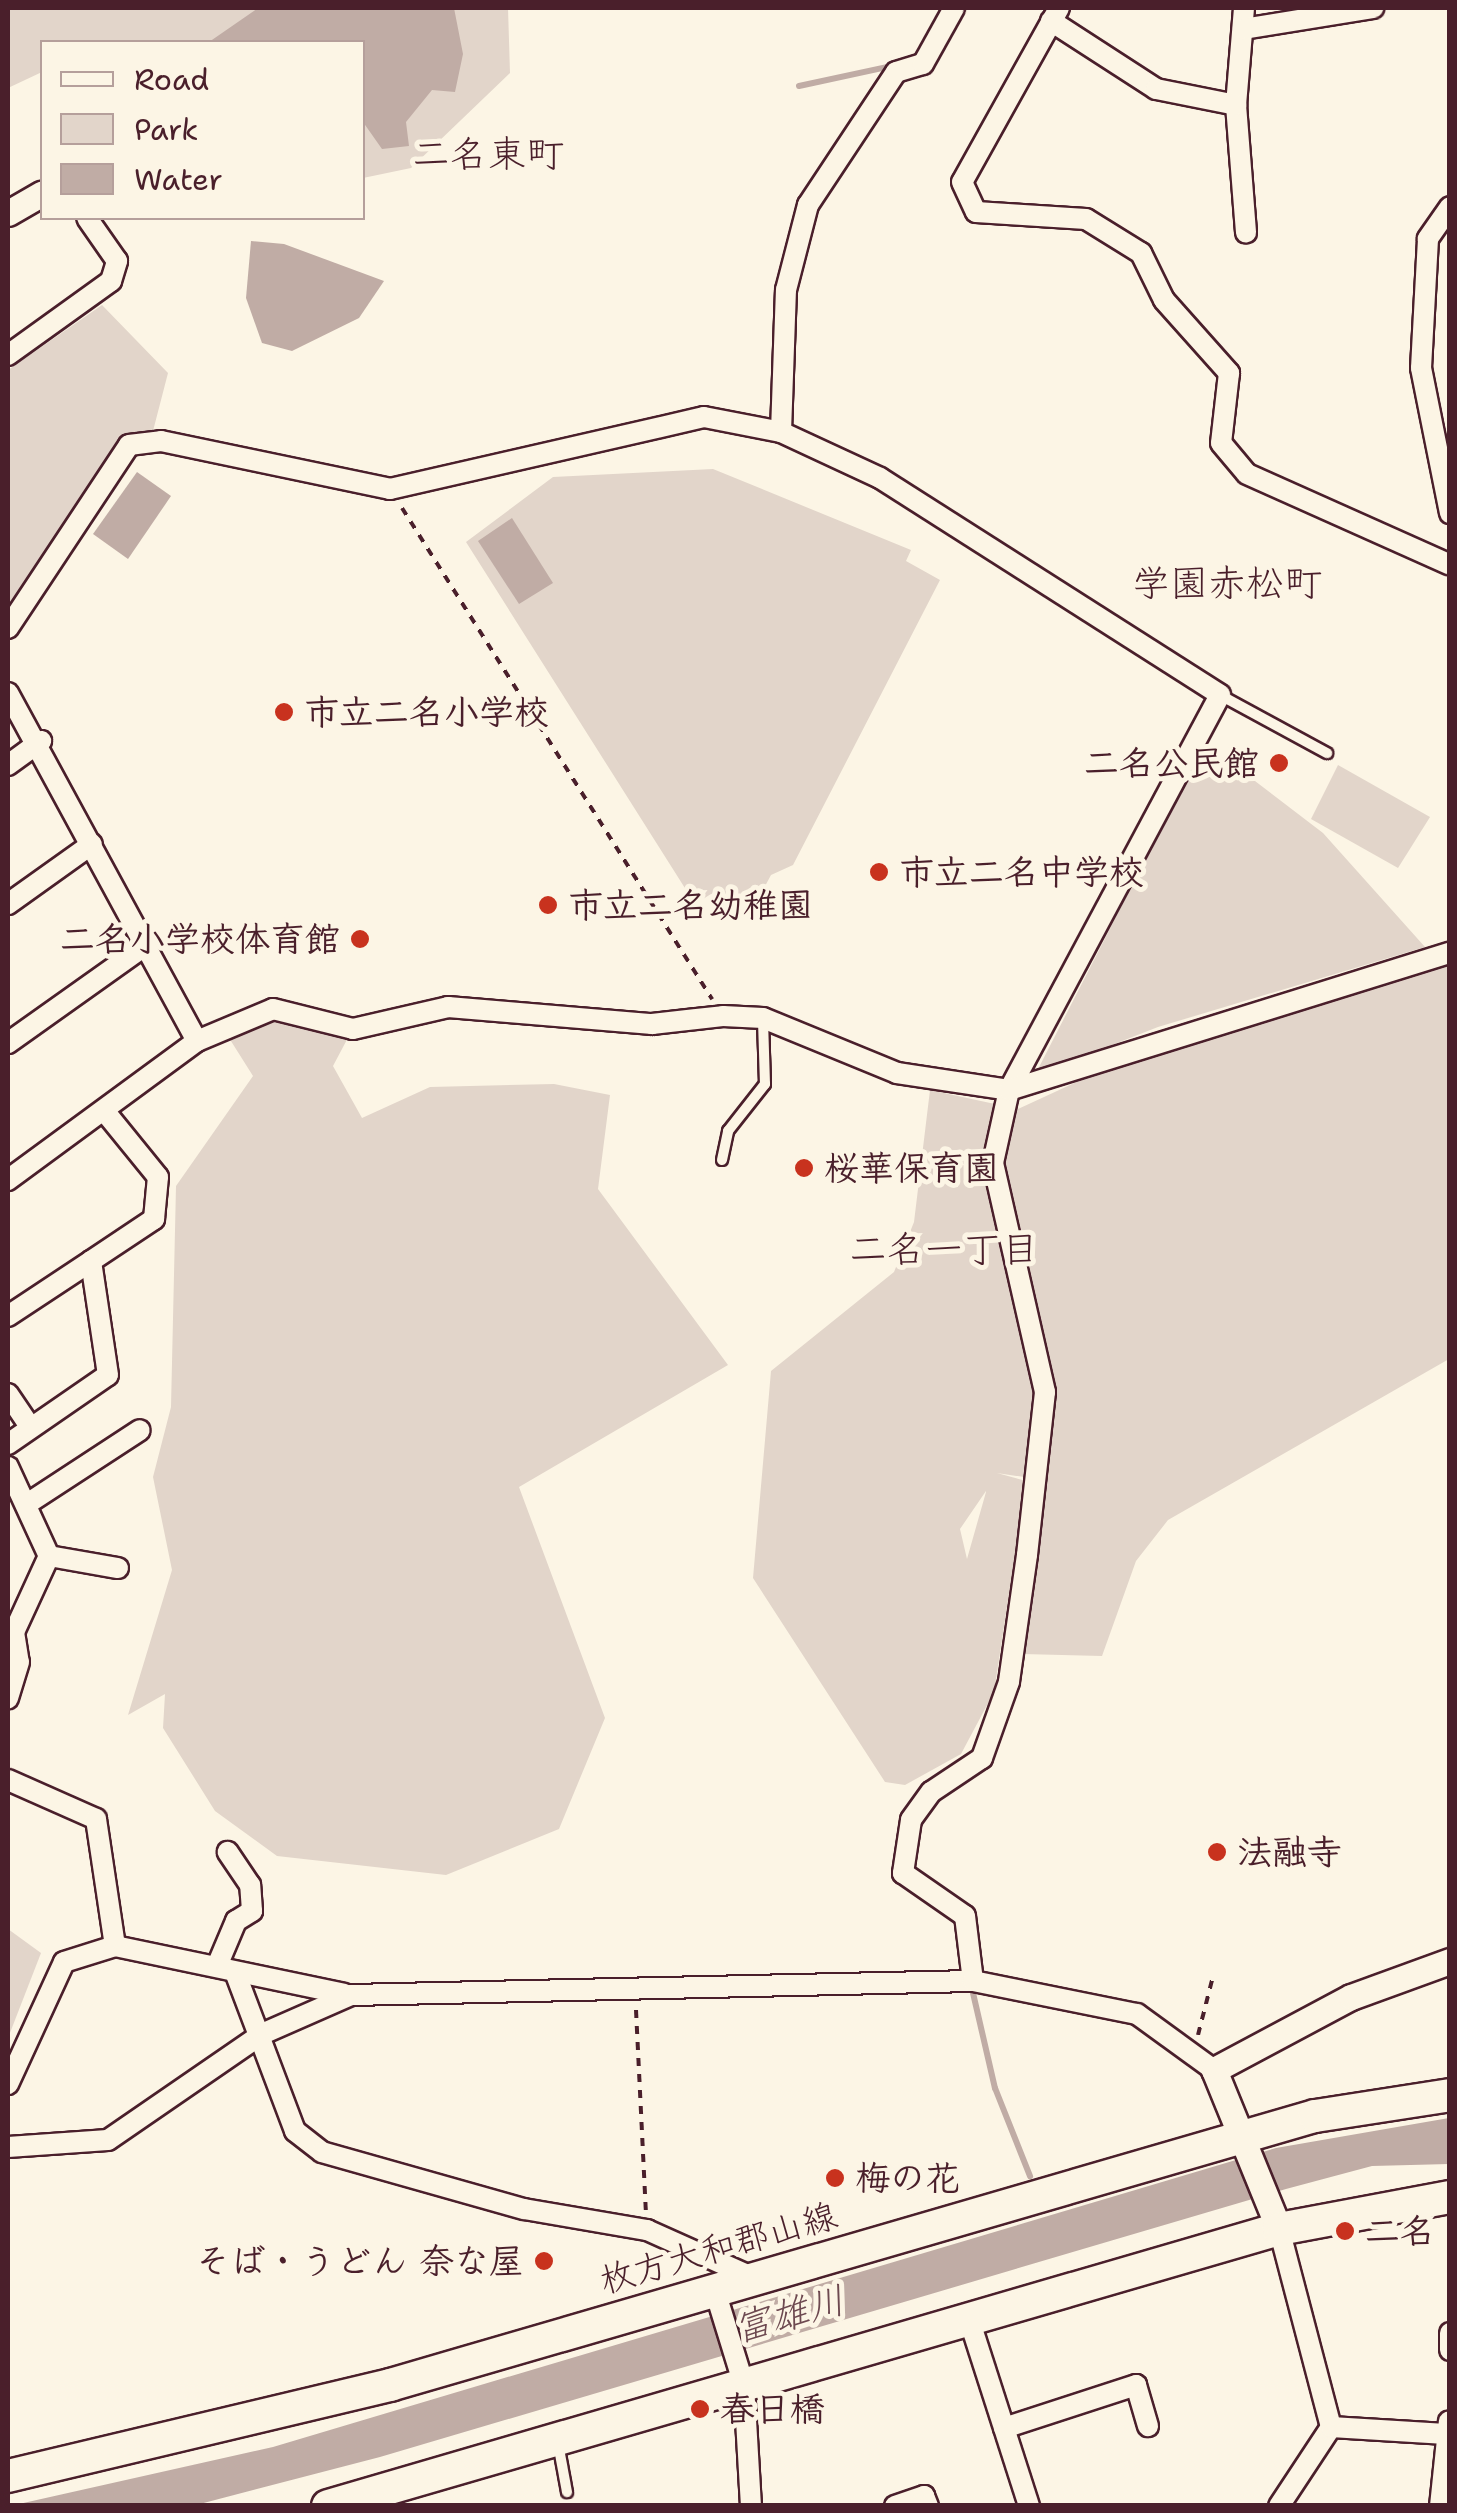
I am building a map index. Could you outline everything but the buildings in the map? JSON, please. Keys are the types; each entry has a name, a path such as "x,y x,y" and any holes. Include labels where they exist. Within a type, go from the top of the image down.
{"main road":[{"name":"枚方大和郡山線","path":"8,2476 242,2425 718,2298 754,2278 1246,2141 1450,2096"},
{"path":"328,2506 558,2442 741,2376 970,2322 1276,2221 1450,2197"}],"street":[{"path":"781,432 786,290 808,205 896,72 923,64 954,8"},
{"path":"1246,232 1236,105 1244,18 1373,8"},
{"path":"1236,105 1156,89 1055,14 962,182 976,212 1086,218 1140,253 1164,300 1230,374 1222,443 1247,474 1450,566"},
{"path":"8,213 40,195"},
{"path":"1450,207 1428,239 1421,368 1450,513"},
{"path":"8,355 111,281 117,260 88,220"},
{"path":"8,628 129,445 161,441 390,489 704,417 781,432 880,478 1220,695 1009,1090 992,1163 1045,1392 1027,1556 1009,1682 982,1758 930,1792 911,1820 903,1873 964,1916 973,1981"},
{"path":"8,692 40,741 197,1041"},
{"path":"8,765 40,741"},
{"path":"8,904 92,844"},
{"path":"8,1043 146,945"},
{"path":"8,1180 106,1113 197,1041 273,1009 352,1029 448,1007 652,1024 722,1016 763,1018 897,1072 1009,1090 1450,953"},
{"path":"8,1316 154,1220 158,1178 106,1113"},
{"path":"8,1444 30,1425 108,1375 90,1261"},
{"path":"8,1394 30,1425"},
{"path":"30,1502 140,1430"},
{"path":"8,1467 30,1502 49,1556 14,1632 19,1662 8,1698"},
{"path":"49,1556 118,1568"},
{"path":"8,1780 96,1819 115,1946"},
{"path":"228,1852 250,1885 252,1911 236,1921 226,1969 262,2034 296,2131 322,2152 524,2209 646,2230 754,2278"},
{"path":"8,2084 64,1962 115,1946 351,1995 636,1992 973,1981 1137,2014 1195,2050 1214,2070 1276,2221 1332,2427 1279,2506"},
{"path":"1214,2070 1351,1997 1450,1962"},
{"path":"8,2147 108,2140 262,2034 351,1995"},
{"path":"718,2298 741,2376 751,2506"},
{"path":"970,2322 1029,2506"},
{"path":"1450,2333 1450,2350"},
{"path":"1004,2428 1136,2385 1148,2426"},
{"path":"1332,2427 1448,2427 1440,2506"},
{"path":"895,2506 924,2496 928,2506"}],"lane":[{"path":"1220,695 1328,753"},
{"path":"722,1160 728,1131 765,1084 763,1018"},
{"path":"558,2442 567,2492"}],"path":[{"path":"390,489 722,1016"},
{"path":"1195,2050 1213,1976"},
{"path":"636,1992 646,2230"}],"green space":[{"path":"8,8 508,8 510,73 411,168 365,178 365,40 40,40 40,73 8,88"},
{"path":"102,305 168,373 153,431 124,439 8,620 8,370"},
{"path":"713,469 911,550 906,561 940,580 793,865 771,875 757,901 711,894 695,904 466,542 553,477"},
{"path":"1195,763 1238,768 1323,833 1425,947 1158,1027 1035,1075"},
{"path":"1338,765 1430,817 1398,868 1311,819"},
{"path":"1449,962 1449,1359 1168,1520 1136,1561 1102,1656 1022,1654 1044,1480 997,1473 1026,1481 994,1692 961,1754 905,1785 885,1782 753,1578 771,1371 894,1272 914,1222 930,1090 1018,1109 1148,1049","holes":["986,1491 967,1559 960,1529"]},
{"path":"272,1022 351,1032 333,1066 362,1118 430,1087 554,1084 610,1095 598,1189 728,1365 519,1487 605,1718 559,1829 446,1875 277,1856 215,1811 163,1728 165,1694 128,1715 172,1570 153,1477 171,1407 176,1186 253,1076 224,1030"},
{"path":"8,1929 41,1953 8,2038"}],"water":[{"path":"258,8 454,8 463,54 455,92 432,90 406,122 409,146 382,149 365,125 365,40 212,40"},
{"path":"251,241 284,244 384,281 359,318 292,351 262,343 246,298"},
{"path":"137,472 171,496 128,559 93,534"},
{"path":"512,518 553,583 519,604 478,541"},
{"name":"富雄川","path":"1449,2118 1449,2164 1372,2166 1286,2189 380,2457 196,2505 10,2506 273,2447 1276,2148"}],"waterway":[{"path":"799,86 896,65"},
{"path":"973,1993 995,2088 1030,2176"}],"place":[{"name":"市立二名小学校","path":"284,712"},
{"name":"二名公民館","path":"1279,763"},
{"name":"市立二名中学校","path":"879,872"},
{"name":"市立二名幼稚園","path":"548,905"},
{"name":"二名小学校体育館","path":"360,939"},
{"name":"桜華保育園","path":"804,1168"},
{"name":"法融寺","path":"1217,1852"},
{"name":"梅の花","path":"835,2178"},
{"name":"二名","path":"1345,2231"},
{"name":"そば・うどん 奈な屋","path":"544,2261"},
{"name":"春日橋","path":"700,2409"}],"district":[{"name":"二名東町","path":"488,154"},
{"name":"学園赤松町","path":"1227,583"},
{"name":"二名一丁目","path":"944,1249"}]}
